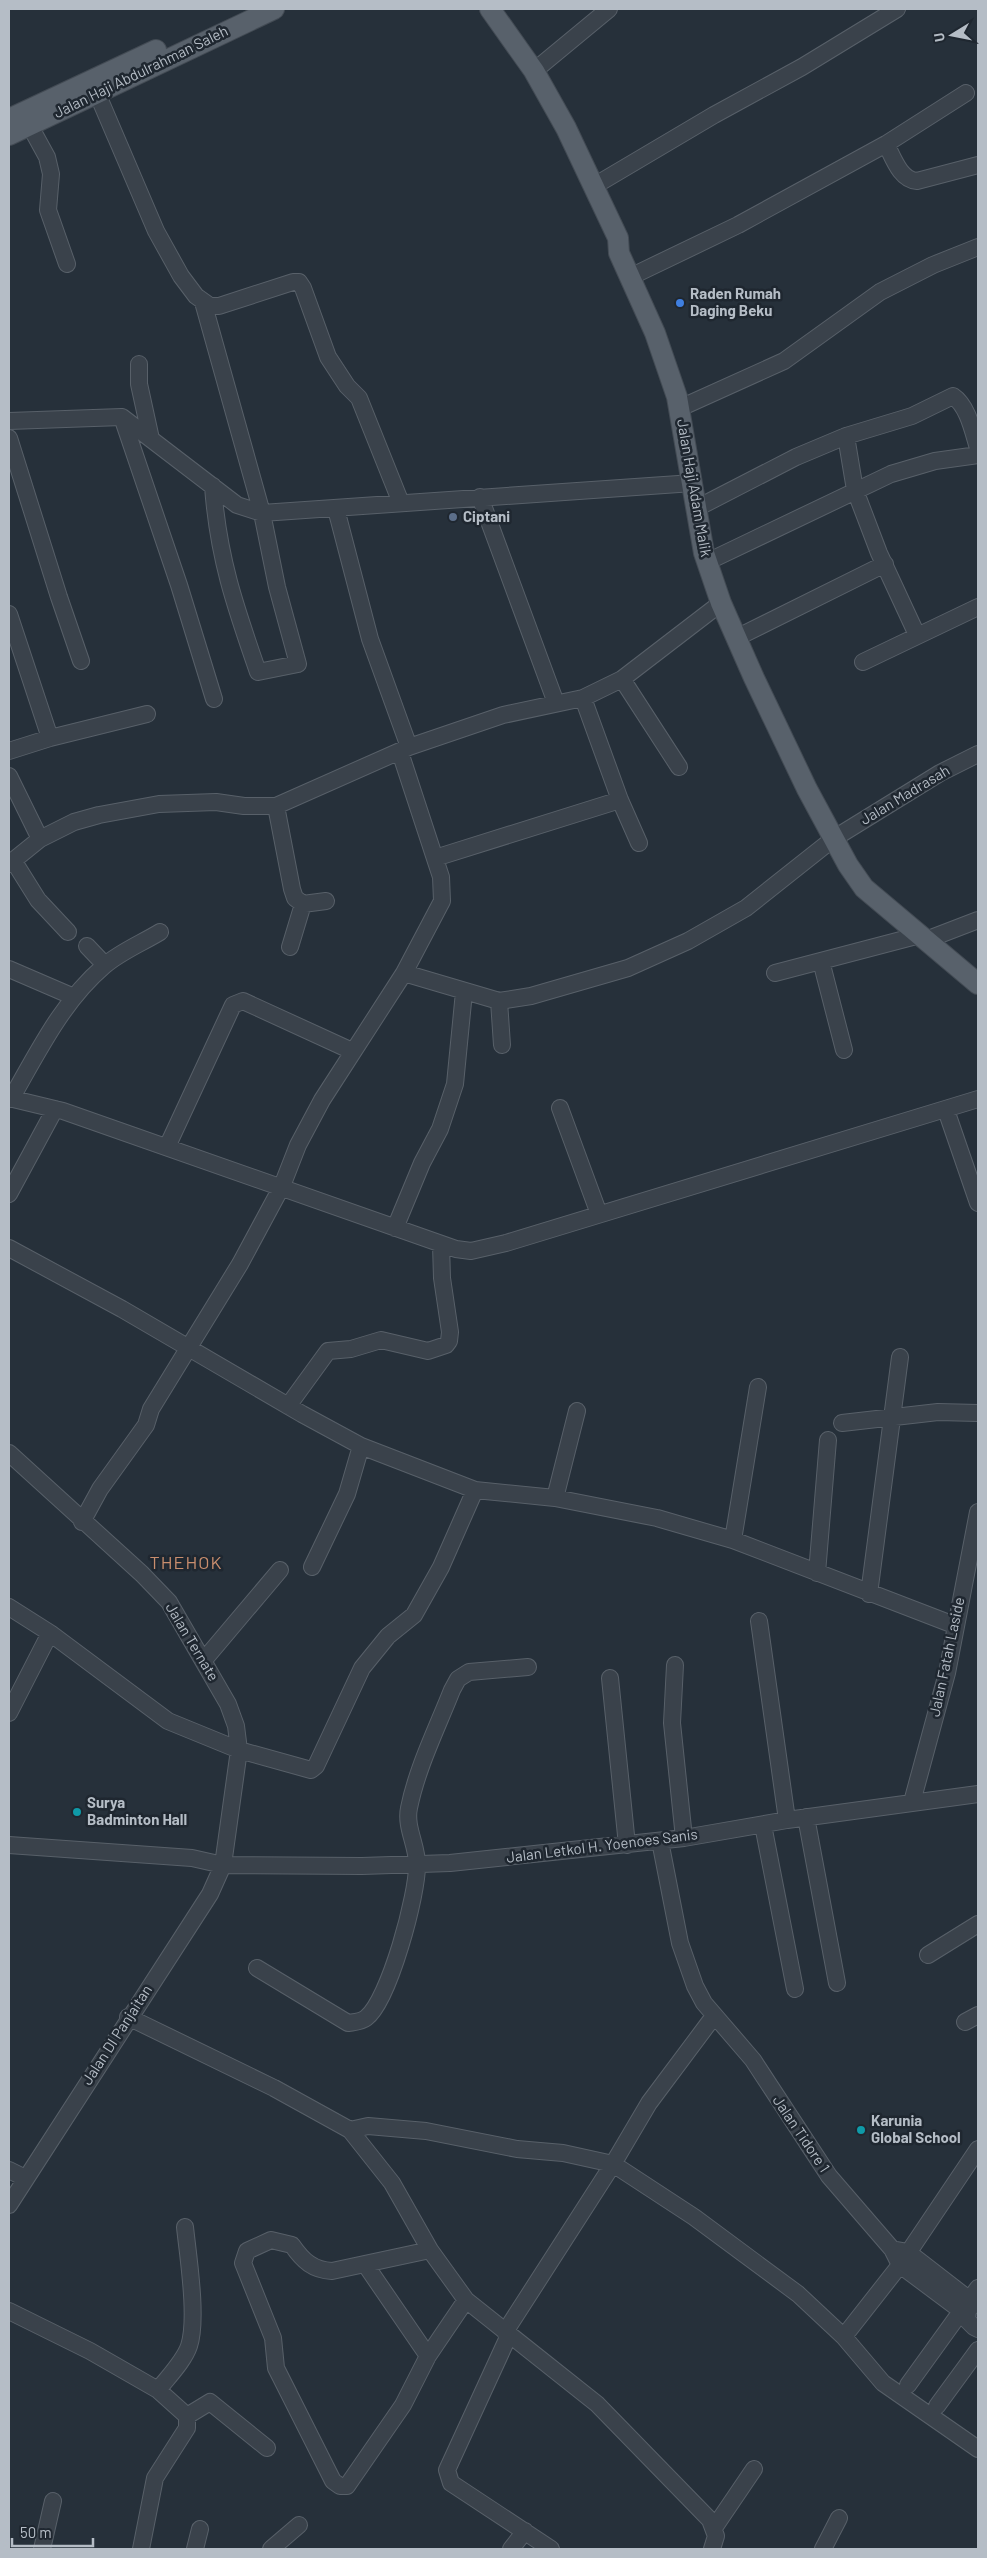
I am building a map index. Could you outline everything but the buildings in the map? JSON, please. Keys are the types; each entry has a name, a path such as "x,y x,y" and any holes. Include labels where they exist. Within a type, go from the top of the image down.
{"main road":[{"name":"Jalan Haji Abdulrahman Saleh","path":"9,119 245,9"},
{"name":"Jalan Haji Abdulrahman Saleh","path":"9,135 274,9"},
{"path":"475,9 526,78 558,130 607,243 618,252"},
{"name":"Jalan Haji Adam Malik","path":"490,9 534,71 566,128 618,238 618,252 668,368 680,408 693,483 695,509 707,562 721,603 807,789 833,839 864,888 978,984"}],"street":[{"path":"534,71 609,9"},
{"path":"594,186 714,115 802,67 896,9"},
{"path":"630,277 738,225 886,144 966,92"},
{"path":"97,93 156,231 189,289 210,306 219,306 286,284 299,282 303,288 328,357 347,386 359,398 401,502"},
{"path":"30,126 47,157 52,174 48,210 67,264"},
{"path":"886,144 904,177 910,181 917,182 978,165"},
{"path":"680,408 753,376 784,360 880,292 933,265 978,247"},
{"path":"204,302 262,513 277,587 298,664 258,672 224,571 215,521 213,486"},
{"path":"139,364 139,384 151,439"},
{"path":"695,509 796,457 846,436 912,416 953,396 958,399 967,415 978,448"},
{"path":"122,417 179,585 214,699"},
{"path":"9,421 122,417 237,505 262,513 693,483"},
{"path":"846,436 855,490 917,636"},
{"path":"9,438 59,598 82,660"},
{"path":"707,562 891,474 935,461 978,455"},
{"path":"480,497 556,704"},
{"path":"82,1522 100,1489 146,1425 151,1409 190,1349 240,1264 282,1186 302,1138 352,1051 404,973 442,901 444,890 370,639 336,509"},
{"path":"736,638 885,564"},
{"path":"68,932 38,900 11,862 40,839 74,822 99,815 159,804 216,802 244,806 276,806 404,750 503,716 583,698 622,679 721,603"},
{"path":"863,662 978,607"},
{"path":"9,614 50,738"},
{"path":"622,679 679,767"},
{"path":"583,698 620,800 639,843"},
{"path":"9,751 50,738 147,714"},
{"name":"Jalan Madrasah","path":"499,1001 532,996 628,968 688,941 746,908 833,839 940,772 978,754"},
{"path":"9,776 40,839"},
{"path":"435,858 620,800"},
{"path":"276,806 292,889 296,898 303,904 326,901"},
{"path":"290,947 303,904"},
{"path":"775,973 923,938 978,920"},
{"path":"160,932 105,965 74,998 59,1017 10,1098 55,1109 282,1186 442,1245 471,1251 506,1243 978,1099"},
{"path":"87,946 105,965"},
{"path":"821,961 844,1050"},
{"path":"9,969 74,998"},
{"path":"404,973 499,1001 502,1045"},
{"path":"395,1228 422,1163 440,1130 453,1091 458,1066 464,992"},
{"path":"167,1147 233,1005 238,1002 243,1001 265,1010 352,1051"},
{"path":"560,1108 599,1214"},
{"path":"9,1194 55,1109"},
{"path":"946,1110 978,1203"},
{"path":"288,1406 328,1352 351,1349 381,1340 428,1351 446,1345 449,1341 450,1332 442,1278 442,1245"},
{"path":"9,1248 122,1309 288,1406 361,1446 475,1490 555,1498 657,1518 733,1540 869,1594 954,1625"},
{"path":"869,1594 894,1415 900,1356"},
{"path":"733,1540 758,1387"},
{"path":"555,1498 577,1411"},
{"path":"842,1423 894,1415 938,1412 978,1413"},
{"path":"817,1573 828,1440"},
{"path":"312,1566 347,1494 361,1446"},
{"name":"Jalan Ternate","path":"9,1453 82,1522 142,1574 169,1602 228,1704 236,1726 240,1750 223,1865"},
{"path":"9,1607 50,1633 168,1721 240,1750 306,1770 316,1766 362,1668 388,1636 414,1615 441,1567 475,1490"},
{"name":"Jalan Fatah Laside","path":"912,1802 947,1673 954,1625 978,1512"},
{"path":"204,1660 280,1570"},
{"path":"759,1621 787,1820"},
{"path":"9,1713 50,1633"},
{"path":"675,1665 672,1724 684,1838"},
{"path":"257,1968 348,2022 358,2022 367,2017 385,1990 414,1893 417,1863 410,1835 408,1810 414,1788 452,1690 458,1679 469,1672 528,1667"},
{"path":"610,1678 627,1845"},
{"name":"Jalan Letkol H. Yoenoes Sanis","path":"9,1845 192,1858 223,1865 362,1866 417,1863 450,1864 684,1838 806,1817 978,1794"},
{"path":"806,1817 837,1983"},
{"path":"763,1825 795,1990"},
{"name":"Jalan Tidore 1","path":"660,1841 680,1943 695,1986 704,2003 752,2060 829,2176 900,2256 972,2303 970,2324 978,2329"},
{"name":"Jalan DI Panjaitan","path":"9,2205 24,2178 128,2017 210,1894 223,1865"},
{"path":"928,1955 978,1924"},
{"path":"551,2549 452,2483 447,2470 507,2334 649,2103 714,2016"},
{"path":"128,2017 274,2088 350,2130 392,2183 430,2250 466,2300 597,2404 710,2520 714,2528 714,2548"},
{"path":"350,2130 368,2126 426,2131 517,2149 563,2153 613,2164 694,2217 798,2294 844,2337 882,2383 978,2450"},
{"path":"849,2330 978,2148"},
{"path":"9,2170 24,2178"},
{"path":"158,2390 189,2347 191,2335 191,2280 185,2227"},
{"path":"430,2250 332,2271 318,2270 302,2259 292,2244 271,2240 247,2250 243,2263 273,2338 276,2368 333,2481 340,2486 347,2486 403,2405 428,2356 466,2300"},
{"path":"365,2264 428,2356"},
{"path":"908,2385 972,2303"},
{"path":"9,2311 90,2351 158,2390 187,2416 187,2428 155,2478 141,2549"},
{"path":"937,2406 978,2350"},
{"path":"187,2416 210,2402 267,2448"},
{"path":"714,2528 754,2469"},
{"path":"42,2549 53,2501"},
{"path":"823,2549 839,2518"},
{"path":"270,2549 299,2525"},
{"path":"195,2549 200,2529"},
{"path":"511,2549 526,2531"}],"place":[{"name":"Raden Rumah Daging Beku","path":"680,303"},
{"name":"Ciptani","path":"453,517"},
{"name":"Surya Badminton Hall","path":"77,1812"},
{"name":"Karunia Global School","path":"861,2130"}],"district":[{"name":"THEHOK","path":"186,1563"}]}
